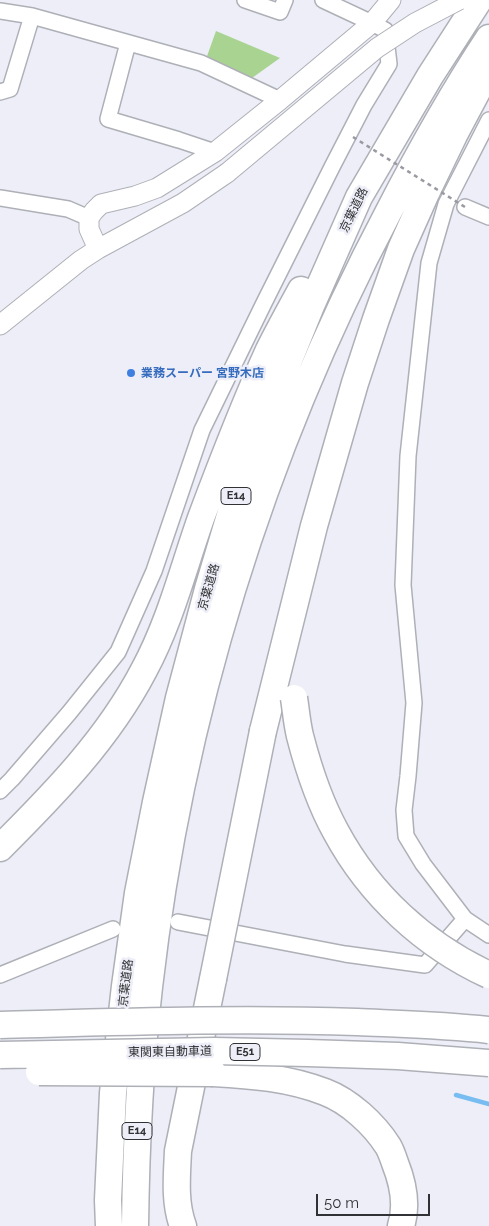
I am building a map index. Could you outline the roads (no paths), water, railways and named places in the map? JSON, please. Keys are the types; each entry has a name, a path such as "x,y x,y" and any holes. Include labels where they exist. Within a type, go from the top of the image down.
{"highway":[{"name":"京葉道路","path":"109,1226 108,1200 113,1092 138,893 179,698 208,589 234,502 310,308 359,197 430,76 479,0"},
{"name":"京葉道路","path":"135,1226 136,1148 140,1088 149,988 162,890 201,701 224,614 280,448 341,304 421,149 466,72 489,38"},
{"path":"183,1226 178,1204 176,1179 178,1151 263,732 314,526 355,383 401,249 454,135 489,69"},
{"path":"0,848 46,803 73,773 122,708 145,670 163,628 233,435 270,350 306,280 359,197"},
{"path":"314,526 296,626 293,664 294,698 300,734 308,765 320,797 335,832 359,869 387,902 419,932 446,952 489,975"},
{"path":"0,831 54,781 78,755 118,707 145,670"},
{"path":"0,1025 221,1020 390,1024 489,1030"},
{"name":"東関東自動車道","path":"0,1055 233,1051 398,1056 489,1063"},
{"path":"0,1072 213,1073 261,1076 300,1084 326,1092 348,1105 371,1123 388,1146 399,1172 404,1193 404,1218 401,1226"}],"street":[{"path":"245,0 280,12 285,0"},
{"path":"0,791 69,713 118,652 154,571 202,430 332,167 364,105 389,64 385,30 323,0"},
{"path":"98,249 88,229 89,218 101,204 135,196 157,188 215,152 372,23 391,0"},
{"path":"0,325 81,260 183,203 227,173 377,48 415,23 459,0"},
{"path":"0,11 32,16 201,63 280,100"},
{"path":"0,92 10,89 32,16"},
{"path":"128,42 108,119 215,152"},
{"path":"489,120 446,204 429,263 408,456 403,585 414,703 404,810 406,836 423,864 466,919 489,935"},
{"path":"0,198 68,209 89,218"},
{"path":"465,206 489,217"},
{"path":"178,922 345,954 425,965 466,919"},
{"path":"0,975 113,929"}],"waterway":[{"path":"456,1095 489,1104"}],"place":[{"name":"業務スーパー 宮野木店","path":"131,373"}]}
